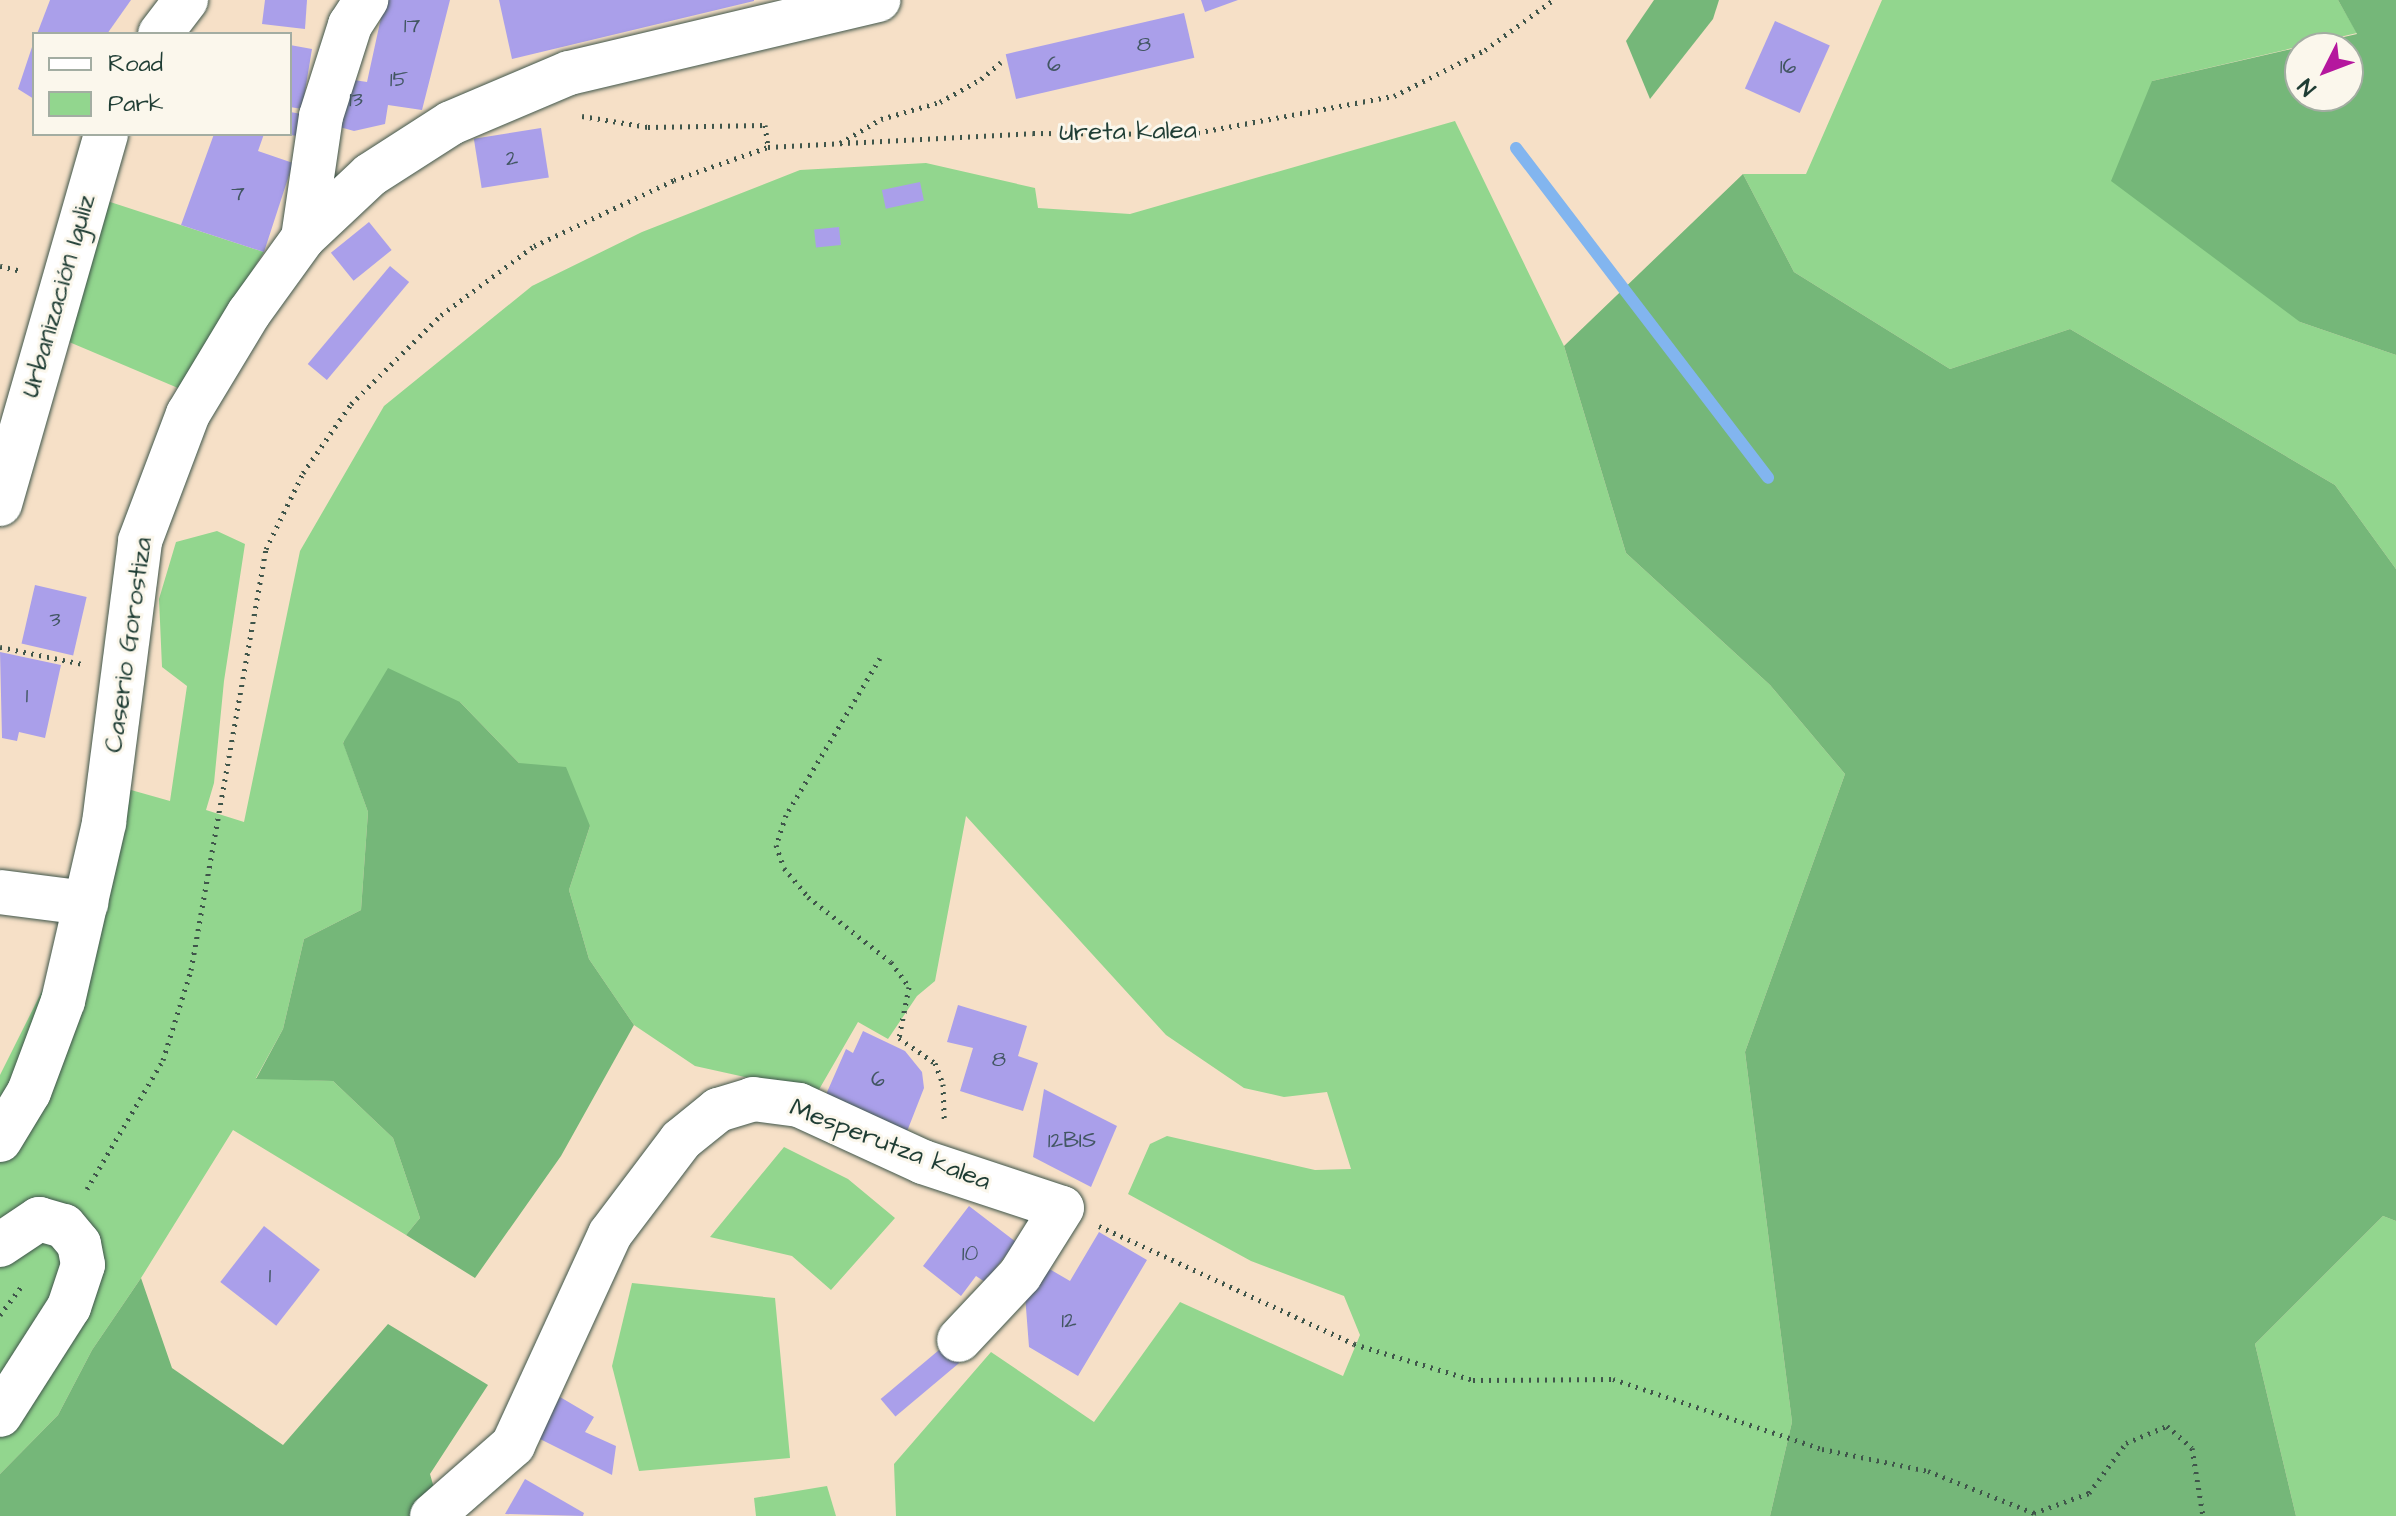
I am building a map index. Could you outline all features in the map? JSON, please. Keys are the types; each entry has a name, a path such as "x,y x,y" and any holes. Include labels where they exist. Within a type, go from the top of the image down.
{"street":[{"path":"162,32 186,0"},
{"path":"303,238 321,116 350,25 366,0"},
{"path":"514,96 569,73 878,0"},
{"name":"Caserio Gorostiza","path":"0,1140 29,1092 63,1001 104,823 140,541 188,414 249,313 303,238 370,175 451,123 514,96"},
{"name":"Urbanización Iguliz","path":"0,504 105,136"},
{"path":"0,892 86,903"},
{"name":"Mesperutza kalea","path":"432,1516 513,1445 610,1234 681,1140 718,1110 753,1099 799,1105 923,1162 1062,1208"},
{"path":"959,1340 1020,1275 1062,1208"},
{"path":"0,1245 39,1219 64,1226 79,1244 83,1265 69,1307 0,1415"}],"path":[{"name":"Ureta kalea","path":"0,1315 64,1226 163,1060 191,970 266,549 303,473 351,404 441,315 534,246 674,180 768,147 1033,133 1190,134 1394,96 1485,50 1553,0"},
{"path":"839,144 881,119 940,102 981,79 1001,62"},
{"path":"514,96 585,117 648,127 765,125 768,147"},
{"path":"0,647 123,672"},
{"path":"880,658 786,815 776,845 784,868 808,897 891,962 909,987 899,1038 935,1063 943,1084 944,1122 923,1162"},
{"path":"1062,1208 1354,1344 1473,1380 1613,1379 1822,1449 1928,1471 2034,1513 2089,1493 2126,1443 2167,1426 2192,1448 2203,1516"}],"green space":[{"path":"1654,0 1719,0 1713,19 1650,99 1626,41"},
{"path":"1882,0 2338,0 2356,32 2284,32 2284,50 2152,81 2300,322 2396,355 2396,569 2335,485 2070,329 1950,369 1794,272 1743,174 1806,174"},
{"path":"2338,0 2396,0 2396,355 2300,322 2111,181 2152,81 2284,51 2284,112 2364,112 2364,32 2356,32"},
{"path":"1455,121 1564,346 1626,553 1770,685 1845,774 1745,1052 1792,1422 1770,1516 896,1516 894,1464 991,1352 1094,1422 1180,1302 1343,1376 1360,1335 1344,1296 1251,1261 1128,1194 1150,1144 1167,1136 1315,1170 1351,1169 1327,1092 1284,1097 1244,1088 1166,1035 966,816 935,981 917,996 888,1039 858,1022 817,1093 695,1066 634,1025 589,959 569,890 590,826 519,763 460,702 343,742 368,812 361,910 304,939 283,1029 256,1078 333,1081 393,1138 420,1218 406,1235 233,1130 141,1278 92,1350 58,1415 0,1474 0,1075 44,987 92,779 170,801 187,686 162,667 159,599 176,542 217,531 245,544 224,681 214,783 206,810 244,822 300,551 384,406 532,286 642,232 800,170 926,163 1035,188 1038,208 1130,214"},
{"path":"1743,174 1794,272 1950,369 2070,329 2335,485 2396,569 2396,1221 2383,1216 2255,1344 2296,1516 1770,1516 1792,1422 1745,1052 1845,774 1770,685 1626,553 1564,346"},
{"path":"101,199 264,252 178,388 62,339"},
{"path":"388,668 460,702 519,763 566,767 590,826 569,890 589,959 634,1025 561,1156 475,1278 406,1235 420,1218 393,1138 333,1081 256,1079 283,1029 304,939 361,910 368,812 343,743"},
{"path":"784,1147 848,1179 895,1218 831,1290 792,1256 710,1237"},
{"path":"2383,1216 2396,1221 2396,1516 2296,1516 2255,1344"},
{"path":"141,1278 172,1368 283,1445 388,1324 488,1385 430,1474 442,1516 0,1516 0,1474 58,1415 92,1350"},
{"path":"632,1283 775,1298 790,1458 639,1471 612,1366"},
{"path":"827,1486 836,1516 756,1516 754,1498"}],"building":[{"path":"50,0 131,0 108,32 38,32"},
{"path":"265,0 307,0 305,29 262,24"},
{"path":"388,0 450,0 422,110 388,105 385,124 354,131 329,124 341,78 367,82 384,4"},
{"path":"499,0 754,0 754,1 512,59"},
{"path":"1201,0 1238,0 1205,12"},
{"path":"1184,13 1194,58 1016,99 1006,54"},
{"path":"1775,21 1830,45 1800,113 1745,89"},
{"path":"292,45 312,49 302,109 292,107"},
{"path":"32,47 32,98 18,89"},
{"path":"292,112 302,114 298,136 292,135"},
{"path":"541,128 549,177 482,188 474,139"},
{"path":"213,136 263,136 258,151 293,163 264,252 181,225"},
{"path":"920,182 924,201 886,209 882,190"},
{"path":"369,222 392,250 354,281 331,253"},
{"path":"839,227 841,245 816,248 814,230"},
{"path":"390,266 409,282 327,380 308,364"},
{"path":"35,585 87,597 73,655 22,643"},
{"path":"0,652 61,665 45,738 19,732 17,741 2,738"},
{"path":"958,1005 1027,1026 1018,1056 1038,1063 1023,1111 960,1091 973,1048 947,1042"},
{"path":"863,1031 905,1051 922,1072 924,1088 906,1134 824,1099 846,1049 853,1053"},
{"path":"1044,1089 1117,1126 1091,1187 1033,1157"},
{"path":"969,1206 1016,1242 985,1282 976,1276 961,1296 923,1266"},
{"path":"264,1226 320,1270 276,1326 220,1282"},
{"path":"1099,1232 1147,1260 1078,1376 1029,1347 1025,1295 1046,1267 1070,1281"},
{"path":"945,1345 960,1363 895,1417 881,1399"},
{"path":"560,1397 594,1417 585,1432 616,1446 612,1475 538,1438"},
{"path":"525,1479 584,1513 583,1516 505,1514"}],"waterway":[{"path":"1516,148 1768,478"}]}
